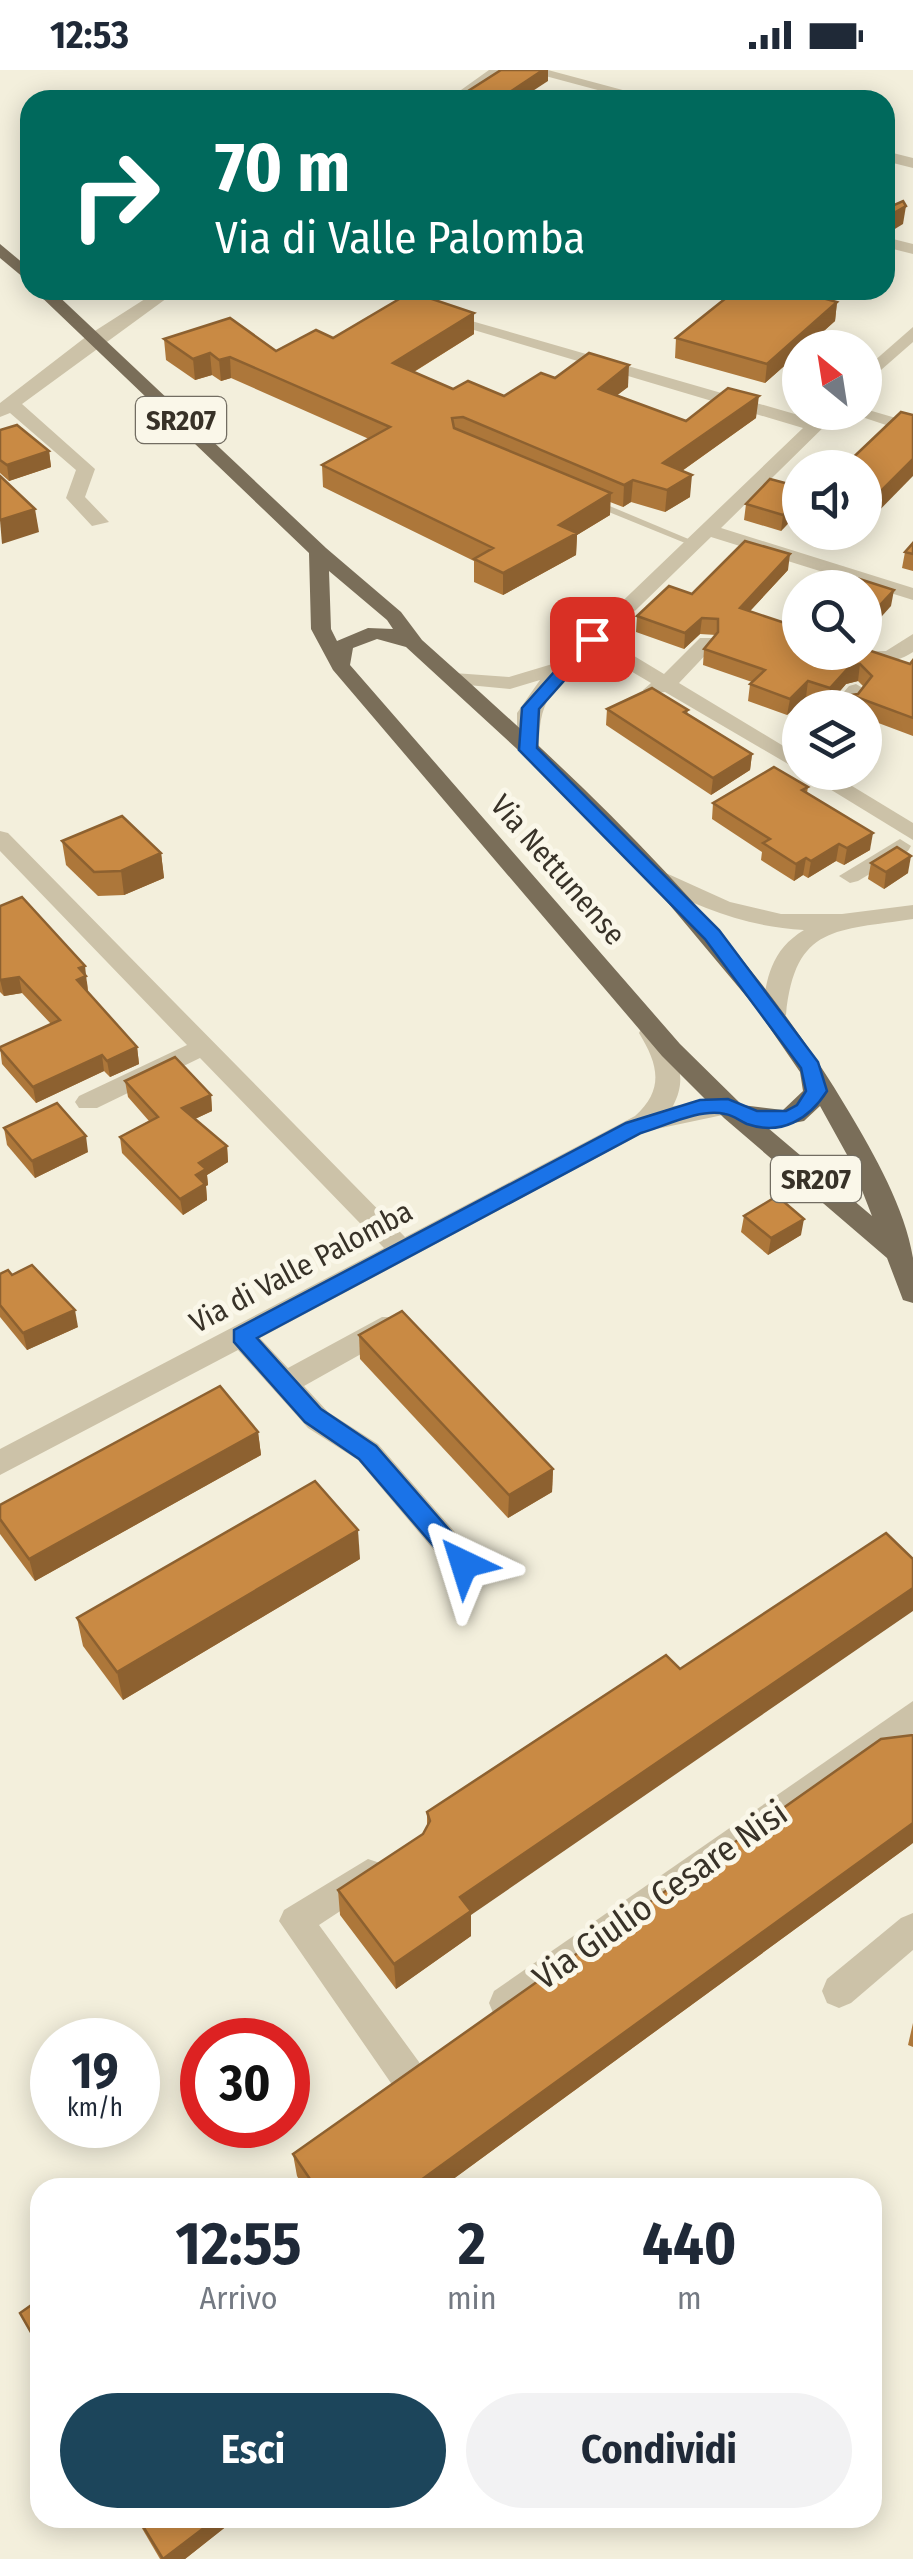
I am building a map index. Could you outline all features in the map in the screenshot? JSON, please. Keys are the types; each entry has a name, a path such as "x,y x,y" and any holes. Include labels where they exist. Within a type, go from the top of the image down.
{"main road":[{"path":"0,249 20,268"},
{"name":"Via Nettunense","path":"52,300 241,474 319,552 399,621 414,643 528,750 712,934 811,1066 868,1170 913,1293"},
{"name":"Via Nettunense","path":"319,552 321,629 340,666 636,1012 730,1109 896,1252"},
{"path":"340,666 343,646 366,634 387,633 414,643"},
{"name":"SR207","path":"730,1109 767,1120 796,1115 811,1104 816,1091 811,1066"}],"street":[{"path":"469,90 499,70"},
{"path":"530,70 612,90"},
{"path":"100,522 75,498 86,469 6,408 93,340 155,300"},
{"path":"453,318 782,408"},
{"path":"882,362 913,332"},
{"path":"882,419 913,428"},
{"path":"528,750 530,708 565,665 812,430"},
{"path":"700,537 913,594"},
{"path":"592,639 782,750"},
{"path":"882,657 902,652 913,640"},
{"path":"639,698 666,684 707,642"},
{"path":"454,680 510,683 565,665"},
{"path":"763,778 782,768"},
{"path":"842,790 913,835 850,876"},
{"path":"0,838 402,1250"},
{"path":"657,876 748,918 837,924 913,912"},
{"path":"774,1015 783,959 804,939 837,924"},
{"name":"Via di Valle Palomba","path":"633,1128 665,1101 672,1075 664,1052 636,1012"},
{"path":"88,1102 204,1047"},
{"name":"Via di Valle Palomba","path":"0,1463 633,1128 680,1112 730,1109"},
{"path":"284,1384 402,1318"},
{"path":"242,1336 318,1420 368,1452 464,1564"},
{"name":"Via Giulio Cesare Nisi","path":"486,2018 913,1716"},
{"path":"394,1856 296,1922 406,2074"},
{"path":"839,1992 913,1929"},
{"path":"377,2095 438,2052"}],"lane":[{"path":"577,495 700,537"}],"building":[{"path":"501,70 543,70 513,90 470,90"},
{"path":"903,201 906,206 895,212 895,205"},
{"path":"397,300 435,300 474,313 393,363 453,389 468,381 504,396 541,373 555,378 589,353 629,365 599,389 686,421 728,388 759,396 663,463 692,475 667,490 633,480 624,485 463,417 452,418 454,428 611,493 559,525 577,533 503,573 474,559 493,548 322,465 390,427 230,357 219,360 210,353 193,359 164,339 230,318 276,351 316,330 333,338"},
{"path":"724,300 837,302 805,330 782,330 782,351 767,364 676,338"},
{"path":"901,412 913,415 913,459 882,490 882,450 861,450"},
{"path":"17,425 49,451 7,465 0,460 0,430"},
{"path":"0,476 35,509 0,520"},
{"path":"770,479 782,482 782,515 746,504"},
{"path":"745,541 790,554 740,608 782,622 782,670 846,670 830,688 808,681 799,690 782,690 782,696 750,684 765,670 704,649 718,632 718,619 702,618 685,633 637,616 669,586 692,594"},
{"path":"882,586 894,590 882,603"},
{"path":"882,655 910,664 913,660 913,718 882,706 882,690 861,690 872,676 866,670 882,670"},
{"path":"652,688 752,754 713,778 607,709"},
{"path":"774,767 782,772 782,790 802,790 873,833 847,848 839,844 811,861 806,858 796,864 763,843 770,839 713,803"},
{"path":"122,816 161,853 121,871 94,872 62,841"},
{"path":"897,847 911,856 886,872 871,863"},
{"path":"22,897 85,966 79,968 86,976 77,980 137,1047 107,1061 102,1055 33,1087 0,1047 60,1020 19,977 0,980 0,906"},
{"path":"175,1057 211,1095 182,1108 227,1146 199,1163 206,1169 196,1175 205,1184 180,1199 120,1137 158,1117 125,1081"},
{"path":"57,1103 86,1136 32,1161 4,1128"},
{"path":"777,1196 804,1219 771,1238 744,1216"},
{"path":"32,1265 75,1310 23,1333 0,1305 0,1274 8,1270 12,1275"},
{"path":"402,1311 553,1469 509,1495 359,1335"},
{"path":"220,1386 258,1432 29,1559 0,1519 0,1505"},
{"path":"315,1481 358,1530 117,1672 77,1618"},
{"path":"886,1533 913,1559 913,1588 460,1897 471,1911 394,1964 338,1890 423,1834 430,1821 427,1812 666,1655 680,1669"},
{"path":"913,1735 913,1823 424,2178 309,2178 293,2154 310,2148 310,2142 881,1739"},
{"path":"30,2306 30,2330 20,2313"},
{"path":"144,2528 204,2528 163,2559"}],"route":[{"path":"464,1564 368,1452 313,1415 242,1336 633,1128 672,1114 728,1106 733,1112 754,1118 789,1118 811,1104 816,1091 811,1066 712,934 528,750 530,708 543,688 592,639"}]}
